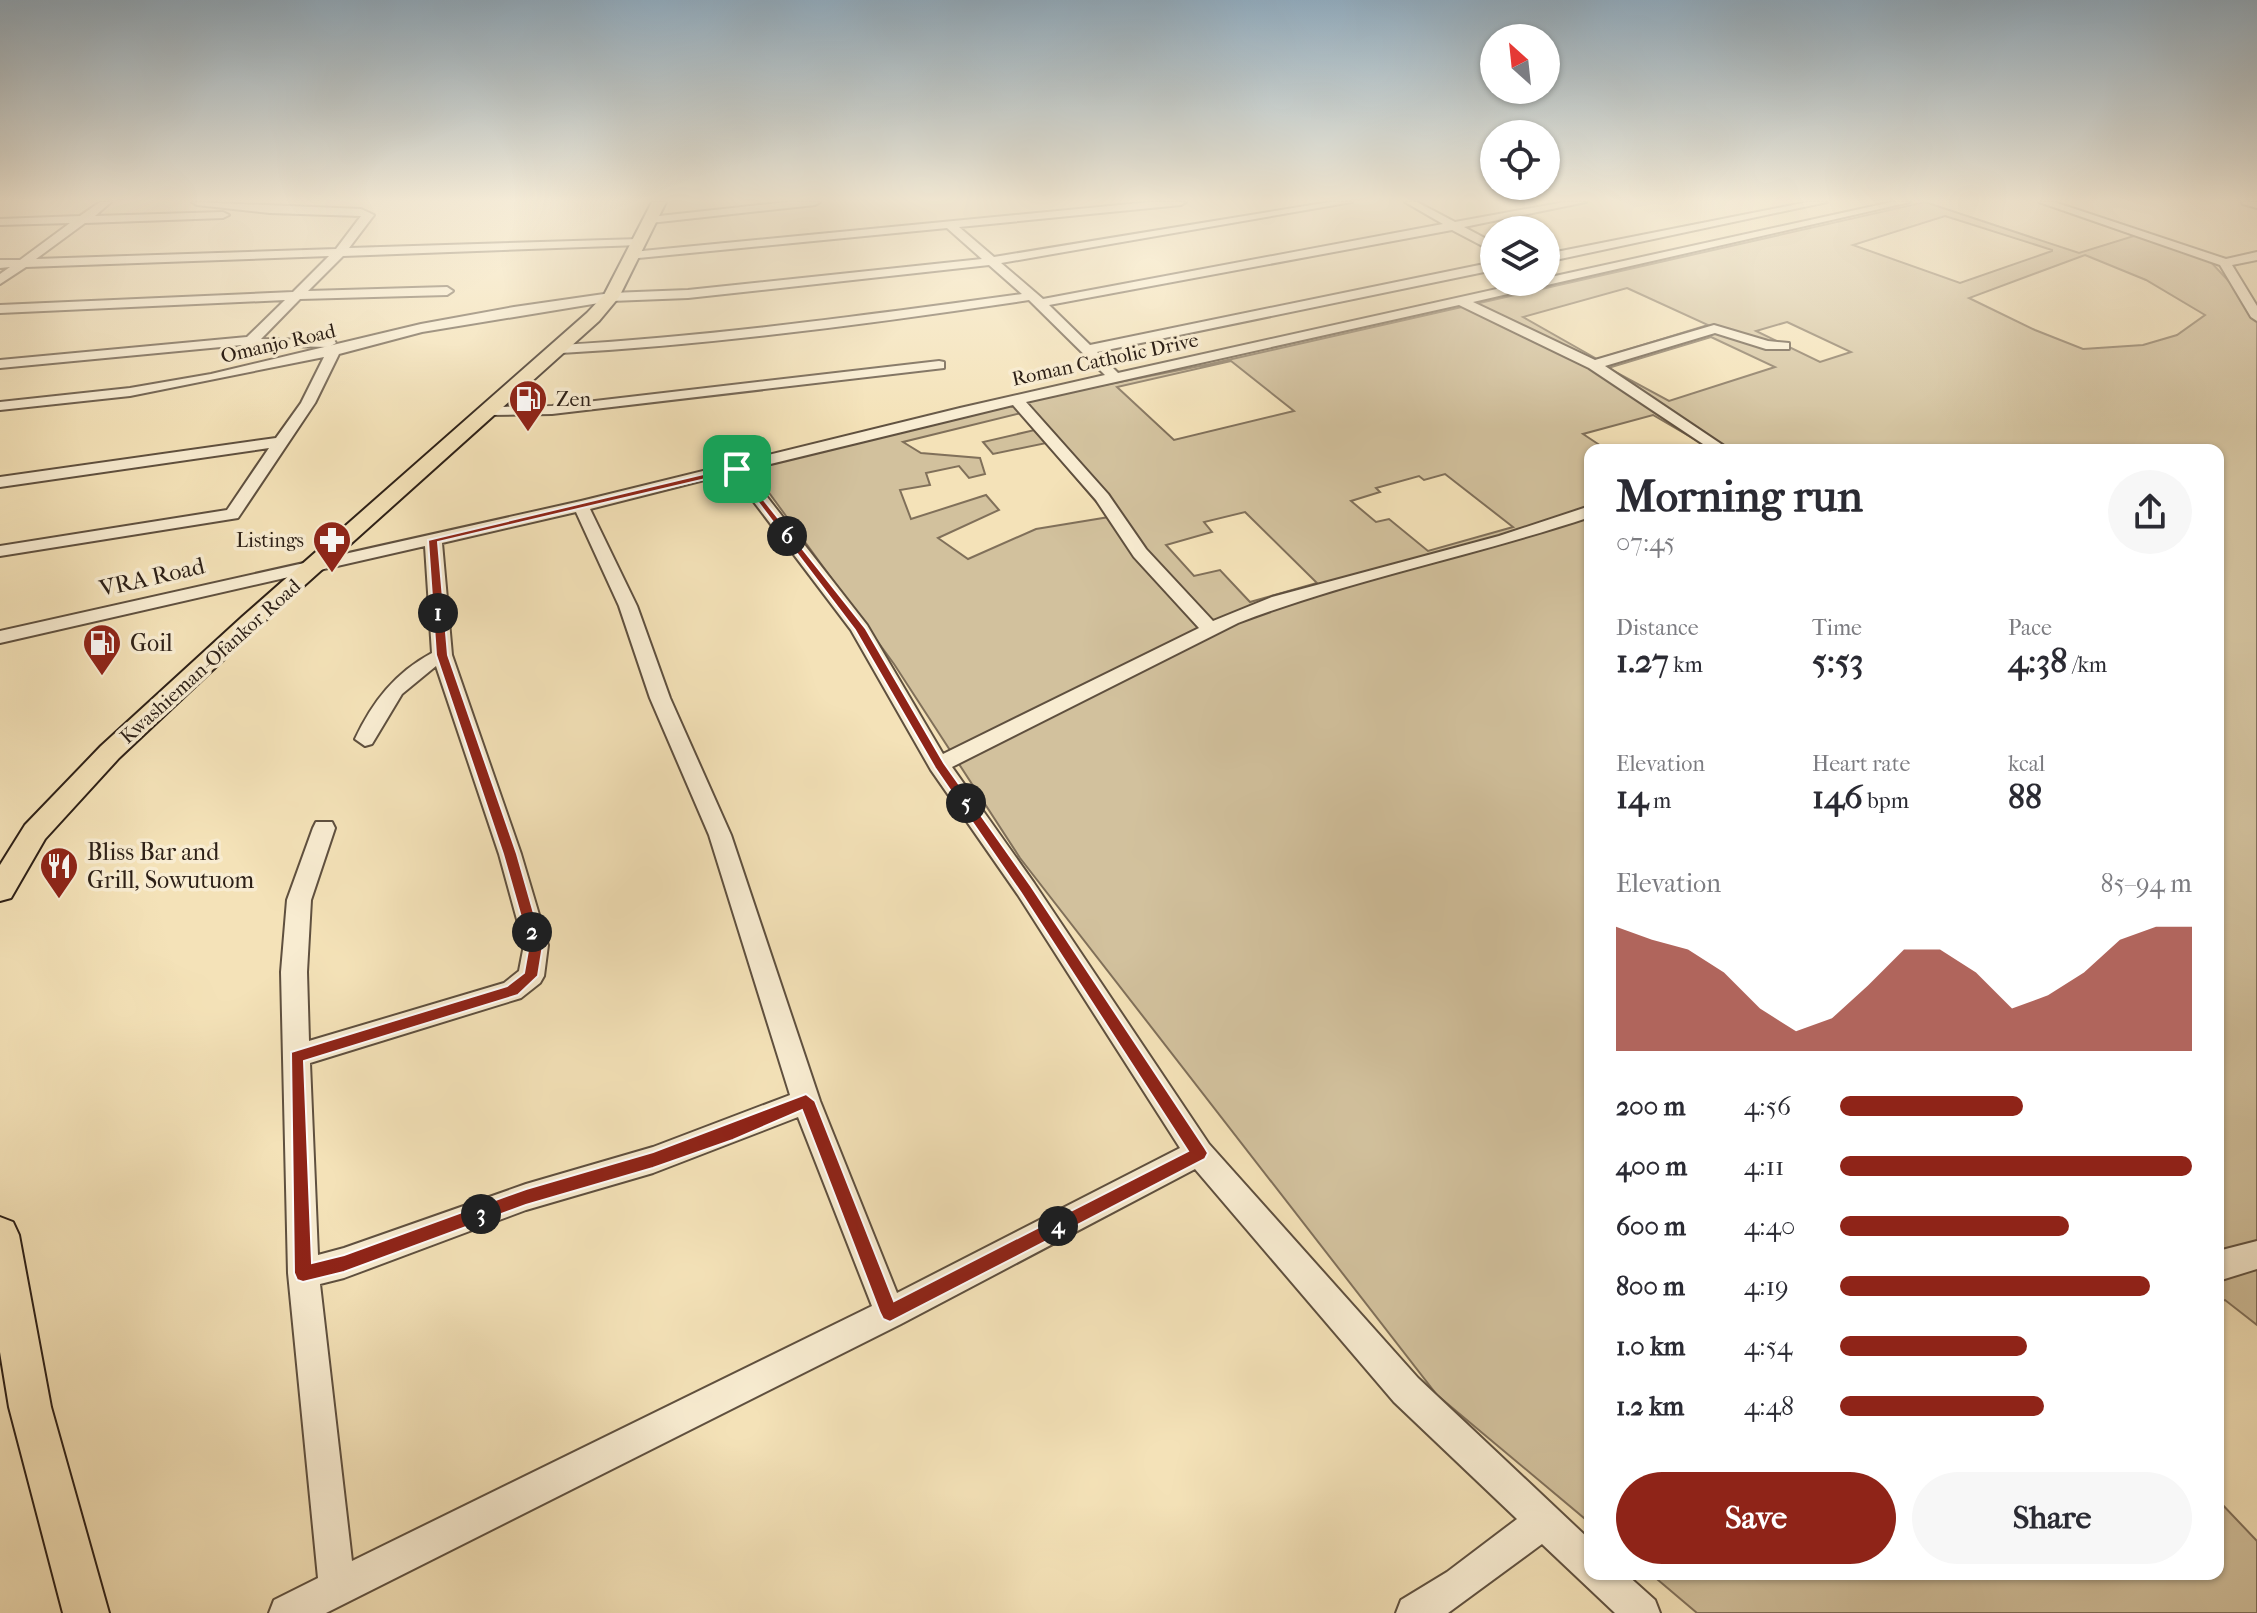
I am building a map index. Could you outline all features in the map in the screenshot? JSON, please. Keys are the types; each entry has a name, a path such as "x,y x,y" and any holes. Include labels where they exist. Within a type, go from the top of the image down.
{"main road":[{"name":"Kwashieman-Ofankor Road","path":"0,890 35,832 57,806 193,674 561,349 611,297 621,277"},
{"path":"0,1235 30,1407 86,1613"}],"street":[{"path":"251,341 316,277"},
{"name":"Omanjo Road","path":"0,406 168,386 334,351 447,322 611,297 688,294 842,277"},
{"path":"1011,277 1116,378"},
{"path":"561,349 630,345 871,319 1036,299 1160,277"},
{"path":"1086,350 1439,277"},
{"path":"2233,277 2257,317"},
{"path":"0,309 447,291"},
{"name":"Roman Catholic Drive","path":"315,565 581,506 1016,399 1481,296"},
{"path":"1461,301 1594,365 1713,444"},
{"path":"1594,365 1714,329 1729,330 1771,347 1784,346"},
{"path":"0,364 251,341 279,344 364,343"},
{"path":"0,551 229,515 251,491 324,376 334,351"},
{"path":"490,411 552,410 608,401 939,365"},
{"path":"1016,399 1102,497 1140,553 1183,603 1211,629"},
{"path":"0,482 282,442"},
{"path":"737,469 860,629 939,765 1026,889 1199,1153 1406,1390 1584,1560"},
{"path":"581,506 628,606 660,698 720,835 806,1101 890,1313"},
{"path":"939,765 1211,629 1278,601 1505,540 1584,513"},
{"path":"296,1056 512,991 531,976 536,945 510,854 442,655 433,540"},
{"name":"VRA Road","path":"0,637 315,565"},
{"path":"365,739 391,692 407,675 442,655"},
{"path":"324,828 299,900 295,932 296,1056 303,1273 337,1587"},
{"path":"303,1273 344,1263 526,1197 653,1160 806,1101"},
{"path":"287,1613 890,1313 1199,1153"},
{"path":"2224,1264 2257,1255"},
{"path":"1414,1613 1460,1585 1542,1522"},
{"path":"1606,1580 1642,1613"}],"shaded area":[{"path":"1593,277 1944,277 1960,283 1976,277 2025,277 1969,298 2083,349 2143,345 2177,335 2205,315 2139,277 2225,277 2238,291 2257,322 2257,1325 2224,1300 2224,444 1703,444 1653,415 1583,434 1598,444 1584,444 1584,1518 1437,1395 1020,858 894,664 751,468 1008,404 1210,364 1510,296 1560,296 1560,285","holes":["1627,288 1708,325 1597,359 1523,317","1787,322 1851,352 1820,362 1756,331","1711,337 1775,367 1669,401 1608,368","1231,361 1294,411 1174,440 1117,387","1021,413 1035,430 983,442 993,454 1046,443 1109,517 1036,529 968,559 938,538 999,510 986,495 911,519 900,490 930,485 926,473 959,466 969,478 985,474 980,458 921,453 903,442","1445,474 1513,527 1428,551 1389,519 1376,522 1351,501 1380,492 1376,488 1419,476 1424,480","1245,512 1317,583 1250,602 1220,570 1194,576 1166,545 1212,532 1204,522"]},
{"path":"2224,1506 2257,1541 2257,1613 1697,1613 1658,1580 2224,1580"}],"place":[{"name":"Zen","path":"528,433"},
{"name":"Listings","path":"332,574"},
{"name":"Goil","path":"102,677"},
{"name":"Bliss Bar and Grill, Sowutuom","path":"59,900"}],"route":[{"path":"737,469 860,629 939,765 1026,889 1199,1153 890,1313 806,1101 653,1160 526,1197 344,1263 303,1273 296,1056 512,991 531,976 534,963 536,945 510,854 442,655 433,540 737,469"}]}
